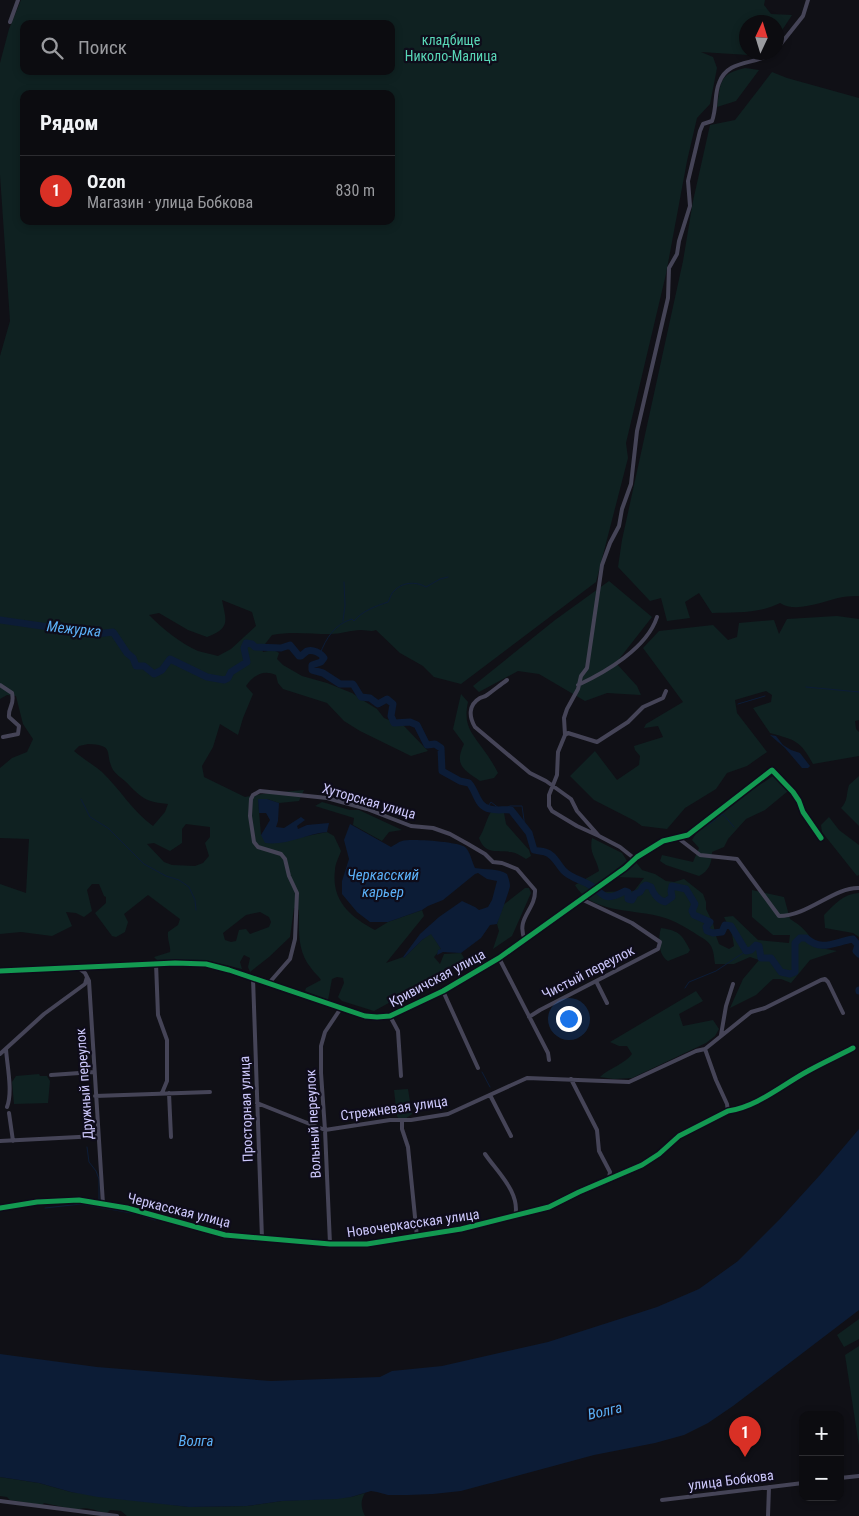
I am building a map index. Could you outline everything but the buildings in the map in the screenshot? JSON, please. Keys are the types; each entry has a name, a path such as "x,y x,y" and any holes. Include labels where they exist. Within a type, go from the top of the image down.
{"street":[{"path":"10,22 18,0"},
{"path":"784,40 800,20 808,0"},
{"path":"635,859 620,847 577,826 552,811 549,801 557,775 558,752 564,735 564,718 581,676 587,668 602,565 619,526 622,510 631,484 638,431 668,298 669,268 678,254 679,241 690,206 688,181 700,131 704,124 712,121 715,112 718,84 722,74 735,65 757,60"},
{"path":"578,685 600,675 644,641 654,626 657,617"},
{"path":"507,680 480,698 471,707 472,722 475,727 530,773 546,781 571,799 578,811 599,836"},
{"path":"0,685 12,693 14,701 8,712 8,717 19,726 18,734 3,737"},
{"path":"564,735 568,733 597,742 628,722 643,707 664,698 666,692"},
{"name":"Кривичская улица","path":"0,971 156,963 213,965 368,1016 390,1016 443,990 499,958 635,859 663,841 688,835 772,770 793,792 803,812 821,838"},
{"name":"Хуторская улица","path":"269,983 290,959 295,939 297,893 289,876 285,859 281,854 258,847 254,842 250,816 251,799 253,795 260,791 327,798 367,809 411,826 434,828 468,844 493,862 502,863 517,869 535,890 534,900 522,926 521,932 524,940"},
{"path":"678,838 700,855 737,860 779,916 794,914 848,889 859,888"},
{"name":"Чистый переулок","path":"529,1017 658,949 660,942 632,923 581,899"},
{"path":"499,958 550,1060"},
{"path":"156,963 158,1015 167,1040 167,1084 162,1093"},
{"path":"0,1054 44,1014 85,984 88,977 77,967"},
{"name":"Дружный переулок","path":"88,977 103,1204"},
{"name":"Просторная улица","path":"253,978 262,1239"},
{"path":"728,1111 705,1049 721,1035 751,1012 764,1008 825,979 843,1013"},
{"path":"596,981 608,1004"},
{"path":"721,1035 726,1006 733,984"},
{"path":"443,990 478,1068"},
{"name":"Вольный переулок","path":"330,1244 321,1073 322,1040 341,1008"},
{"path":"390,1016 398,1031 401,1076"},
{"name":"Новочеркасская улица","path":"262,1239 330,1244 367,1244 461,1229 549,1207 609,1178 642,1165 659,1154 679,1136 728,1111 757,1101 853,1048"},
{"path":"6,1049 9,1086 9,1102 7,1107"},
{"name":"Стрежневая улица","path":"257,1103 325,1130 390,1120 448,1114 527,1078 629,1082 696,1051 705,1049"},
{"path":"50,1075 94,1072"},
{"path":"571,1079 597,1130 599,1151 610,1172 609,1178"},
{"path":"95,1096 210,1092"},
{"path":"169,1093 171,1137"},
{"path":"490,1095 511,1136"},
{"path":"9,1113 13,1141"},
{"path":"402,1120 402,1130 408,1147 417,1237"},
{"path":"0,1141 74,1138 88,1135 98,1136"},
{"path":"485,1154 515,1199 517,1204 515,1217"},
{"name":"Черкасская улица","path":"0,1208 66,1200 103,1204 152,1214 225,1235 262,1239"},
{"path":"844,1478 859,1476"},
{"name":"улица Бобкова","path":"662,1500 799,1483"},
{"path":"768,1516 769,1487"},
{"path":"0,1500 117,1516"}],"green space":[{"name":"кладбище Николо-Малица","path":"21,0 765,0 764,5 771,14 792,15 784,27 784,15 739,15 739,54 701,52 713,57 717,68 710,104 697,118 666,274 626,443 628,458 596,582 461,684 434,677 423,666 400,653 376,630 357,630 334,634 294,633 272,635 262,648 263,652 274,650 279,653 277,659 283,665 302,676 352,693 377,709 384,718 404,726 428,751 411,756 344,721 327,703 283,689 278,683 276,675 263,673 252,679 246,686 253,694 238,735 220,724 213,747 202,766 204,777 245,797 304,790 299,801 279,803 267,799 258,799 261,835 302,837 327,832 334,836 341,851 335,868 336,890 339,899 350,913 366,925 375,930 388,922 422,910 424,916 386,963 404,958 431,933 441,949 434,957 440,964 444,954 461,953 464,958 451,969 374,1011 342,1001 338,997 344,983 343,978 337,977 332,979 328,1000 305,991 306,988 321,980 303,955 300,940 299,910 294,908 290,937 250,972 248,967 250,958 244,955 240,962 242,969 205,960 157,960 154,957 170,952 168,932 178,925 180,919 148,895 124,914 128,922 125,932 116,937 112,936 95,913 106,903 106,897 99,884 92,884 87,890 92,911 84,917 76,913 66,912 72,926 52,936 21,932 0,934 0,884 26,893 29,839 0,838 0,768 12,758 27,752 33,739 23,724 16,696 7,695 0,699 0,356 10,321 0,175 0,63 9,29","holes":["222,600 252,612 256,626 231,649 218,656 198,651 185,644 149,615 159,613 188,630 207,637 215,634 225,623","97,745 106,748 113,770 135,791 153,802 168,804 165,812 153,826 139,814 102,772 74,751 79,746","186,824 210,827 210,837 205,843 209,856 203,863 195,866 172,865 164,862 147,844 154,843 170,851 182,843 182,829","260,912 269,917 271,922 269,927 250,934 246,929 239,930 236,941 225,940 223,933 246,915"]},
{"path":"745,68 759,70 736,101 717,107 722,81 730,73"},
{"path":"772,72 859,98 859,596 843,597 803,607 787,606 780,603 755,611 712,613 699,593 685,602 690,618 667,621 661,598 650,601 618,567 622,540 683,261 693,201 710,125 735,120"},
{"path":"609,581 652,617 616,663 637,686 641,695 607,693 585,701 539,674 518,671 479,692 473,686 555,620"},
{"path":"837,616 859,619 859,720 855,721 856,729 859,732 859,756 813,764 796,742 770,733 753,708 771,702 772,695 766,691 735,700 737,713 767,752 747,766 727,773 716,789 685,808 667,829 642,826 594,800 570,776 595,751 617,780 639,765 640,756 634,746 663,737 658,726 644,728 646,724 683,702 643,648 659,631 713,625 728,640 737,637 739,623 774,620 779,634 787,619"},
{"path":"461,694 468,702 467,722 469,728 498,773 494,778 480,781 465,770 460,762 464,744 453,729"},
{"path":"773,776 788,791 765,810 746,819 728,839 724,847 712,852 709,866 705,872 699,876 666,865 660,861 662,855 693,862 699,848 692,840 698,832 729,806"},
{"path":"859,776 859,826 841,808 846,800 849,785"},
{"path":"322,802 350,810 359,810 402,830 389,832 382,841 353,825 354,818 315,806"},
{"path":"492,810 504,813 506,824 529,850 531,856 526,859 513,852 492,851 485,847 479,838"},
{"path":"829,817 839,830 859,845 859,875 857,876 822,832 821,825"},
{"path":"592,838 622,853 627,861 596,885 601,892 634,891 644,878 616,877 635,861 642,870 655,874 666,881 674,882 684,879 703,894 706,909 713,923 719,944 729,949 734,946 732,934 724,917 733,916 758,940 789,943 790,935 773,935 752,917 752,890 784,897 790,919 805,931 815,947 837,951 810,960 791,983 781,979 773,979 756,995 730,1008 743,979 759,960 750,957 734,964 715,964 710,944 681,925 663,917 612,908 591,901 575,885 599,871 592,852"},
{"path":"525,888 529,888 531,893 512,936 493,949 499,931 497,924 502,906"},
{"path":"859,893 859,937 853,933 825,928 824,915 836,903 848,895"},
{"path":"661,928 680,934 690,950 688,953 668,961 661,951 659,937"},
{"path":"696,991 703,1001 679,1014 683,1026 713,1020 719,1029 715,1036 706,1043 632,1078 614,1079 600,1077 625,1061 632,1054 627,1046 619,1046 610,1042"},
{"path":"39,1074 40,1076 47,1076 50,1081 48,1103 14,1104 12,1082 16,1076"},
{"path":"408,1089 412,1114 405,1119 399,1119 394,1090"},
{"path":"859,1319 859,1339 844,1347 837,1335"},
{"path":"859,1346 859,1446 845,1355"},
{"path":"0,1477 39,1483 71,1492 189,1507 247,1506 282,1501 351,1497 365,1493 362,1504 365,1516 127,1516 121,1511 110,1510 107,1513 88,1508 77,1510 44,1503 42,1505 10,1500 7,1497 0,1496"}],"water":[{"path":"770,735 776,736 783,745 800,753 810,766 802,768 785,748"},
{"path":"258,799 267,799 279,803 276,827 284,828 301,817 305,820 297,826 298,829 307,825 329,823 327,832 281,843 265,843 261,835 270,820 266,813 259,813"},
{"name":"Черкасский карьер","path":"350,824 391,847 407,840 435,841 461,845 468,851 475,868 495,870 507,874 510,886 497,924 490,925 481,938 461,953 443,952 437,955 438,950 441,949 431,934 404,958 420,934 439,917 462,901 479,910 488,907 497,881 487,879 478,873 443,900 422,910 388,922 370,922 357,912 342,894 342,881 349,859 344,840"},
{"name":"Волга","path":"859,1129 859,1310 733,1406 708,1423 684,1435 655,1443 594,1455 461,1491 388,1495 371,1491 337,1499 282,1501 247,1506 189,1507 98,1497 39,1483 0,1477 0,1354 97,1367 271,1381 380,1377 392,1371 442,1366 548,1342 657,1307 699,1289 738,1261 779,1220"}],"waterway":[{"path":"320,654 328,637 336,628 346,621 352,619 354,621 361,614 388,602 397,588 405,584 414,583 426,587 448,577"},
{"path":"343,621 345,605 344,582"},
{"name":"Межурка","path":"0,620 97,634 113,632 127,653 133,658 136,666 144,666 154,674 162,670 170,659 207,677 224,680 228,678 231,672 247,662 244,648 246,643 252,644 255,647 281,648 290,645 299,656 307,651 317,652 324,658 321,662 312,665 312,670 323,673 340,684 353,684 361,697 370,698 378,704 387,699 393,704 391,716 394,723 410,722 417,725 427,745 435,744 441,748 442,771 460,781 469,783 482,805 486,808 511,810 529,833 534,850 548,853 572,877 585,882 607,897 625,891 628,892 628,899 632,900 635,894 640,892 646,885 651,887 656,896 665,902 672,897 672,886 686,889 695,904 692,911 694,915 710,922 706,927 707,931 713,933 722,932 725,925 731,926 746,951 751,950 756,945 759,946 761,958 771,958 781,972 790,974 795,972 795,943 800,938 806,938 823,945 853,939 858,945 856,951 859,954"},
{"path":"806,687 859,692"},
{"path":"738,704 765,696"},
{"path":"81,799 90,817 108,828 144,864 166,876 179,880 189,887 195,900 196,910"},
{"path":"487,808 491,802 500,809"},
{"path":"504,809 510,806 522,806 524,829"},
{"path":"707,826 723,814 734,827"},
{"path":"685,988 689,982 716,971 746,951"},
{"path":"482,1072 490,1087"},
{"path":"87,1147 89,1162 99,1179 99,1200"},
{"path":"45,1208 81,1204 137,1214 155,1220"}],"cycle path":[{"path":"0,971 175,963 206,964 365,1016 390,1016 443,991 499,958 625,868 637,857 663,841 688,835 772,770 793,792 803,812 821,838"},
{"path":"0,1208 37,1202 79,1200 127,1208 225,1235 330,1244 367,1244 461,1229 549,1207 642,1165 659,1154 679,1136 728,1111 739,1109 759,1100 808,1071 853,1048"}],"place":[{"name":"Ozon","path":"745,1457"}]}
